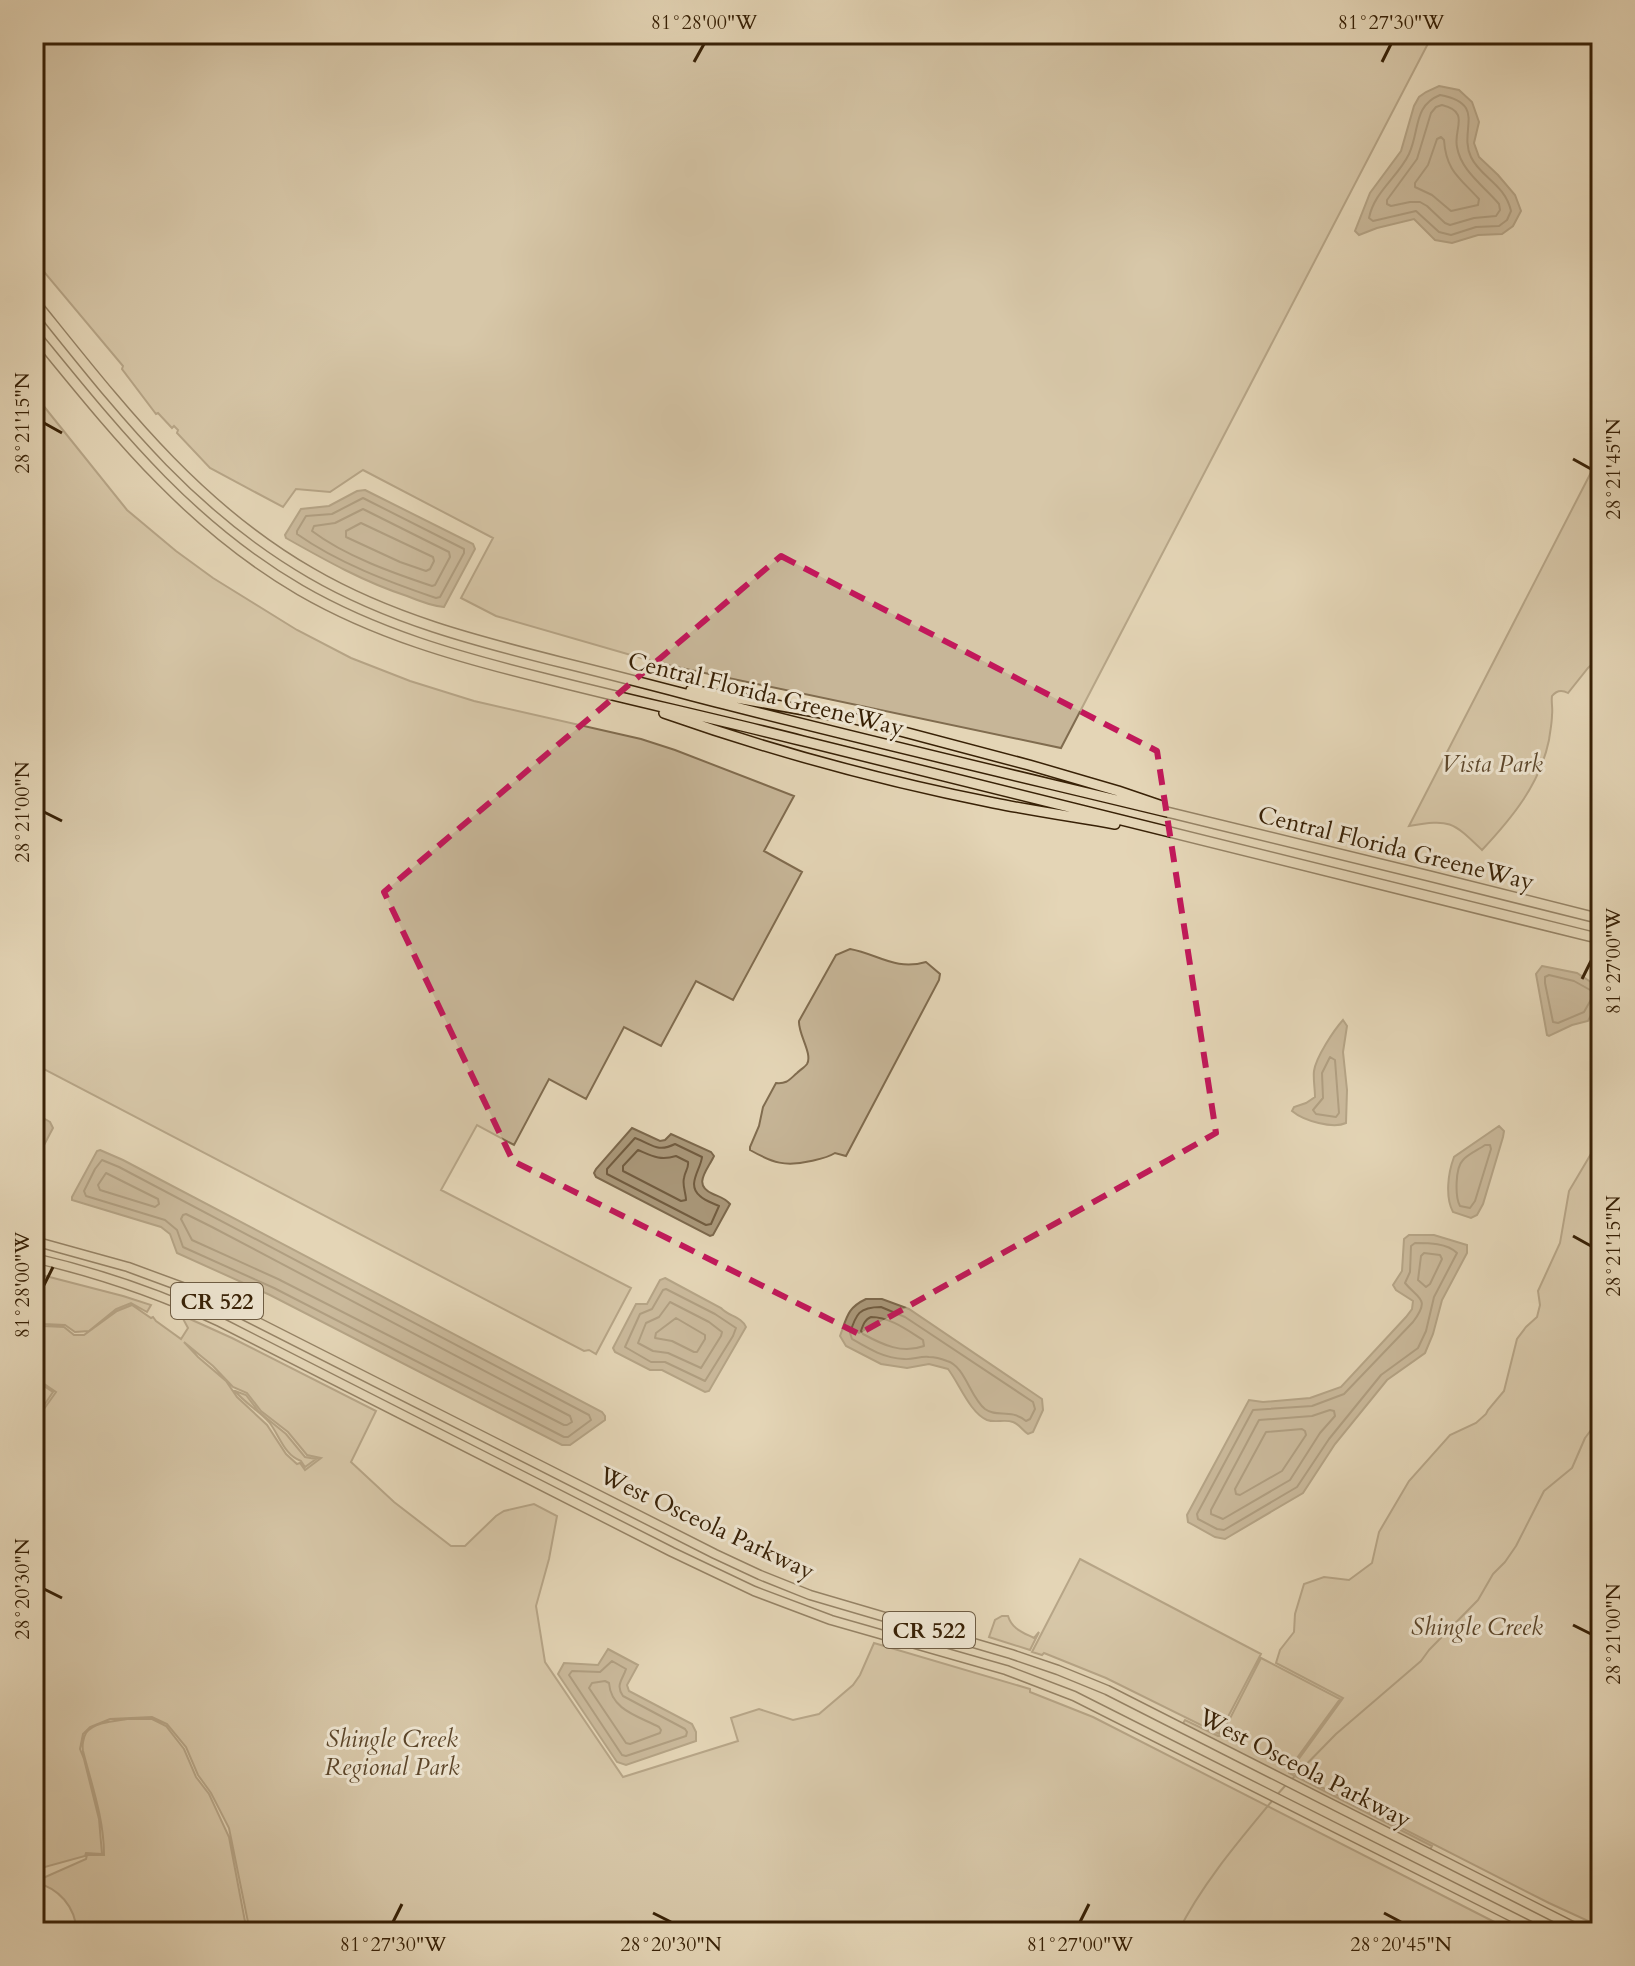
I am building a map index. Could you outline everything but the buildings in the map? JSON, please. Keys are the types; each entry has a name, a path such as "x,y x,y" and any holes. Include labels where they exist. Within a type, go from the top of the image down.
{"highway":[{"name":"Central Florida GreeneWay","path":"34,301 126,414 180,473 231,518 286,558 357,597 419,623 457,636 605,674 1601,919"},
{"name":"Central Florida GreeneWay","path":"34,333 129,448 207,525 275,575 348,616 399,637 464,658 615,696 1601,939"},
{"path":"605,674 855,719 1103,786 1214,824"},
{"path":"615,696 703,727 841,768 997,804 1183,836"}],"main road":[{"name":"West Osceola Parkway","path":"34,1241 128,1267 204,1295 760,1575 836,1603 999,1650 1107,1690 1584,1932"},
{"name":"West Osceola Parkway","path":"34,1258 135,1287 220,1322 754,1591 844,1624 1028,1678 1074,1696 1542,1932"}],"highlighted area":[{"path":"781,556 1157,751 1216,1133 859,1334 513,1161 384,892"}],"green space":[{"path":"34,34 1433,34 1061,748 662,664 496,616 461,598 493,538 363,470 330,492 296,489 283,507 210,468 174,426 172,428 156,414 122,369 123,366 34,260"},
{"path":"34,394 127,510 213,578 297,630 351,658 410,681 474,701 641,739 794,796 764,851 802,872 733,1000 696,981 661,1046 624,1027 586,1099 549,1079 514,1145 477,1125 441,1190 631,1288 596,1354 584,1351 34,1064"},
{"name":"Vista Park","path":"1601,453 1601,656 1568,693 1559,691 1552,696 1549,740 1539,771 1514,813 1482,850 1450,824 1409,826"},
{"path":"850,949 896,963 926,962 940,974 939,980 846,1156 835,1153 794,1164 773,1161 750,1150 763,1107 776,1083 788,1081 807,1064 808,1055 799,1021 836,955"},
{"name":"Shingle Creek","path":"1601,1137 1601,1927 1290,1771 1343,1698 1276,1663 1280,1650 1294,1632 1295,1614 1304,1584 1324,1577 1349,1580 1372,1563 1379,1532 1409,1481 1450,1435 1476,1423 1504,1391 1517,1339 1537,1317 1540,1305 1538,1291 1560,1243 1569,1191"},
{"path":"34,1273 151,1305 147,1312 131,1303 116,1309 89,1331 75,1332 65,1325 44,1324 34,1320"},
{"name":"Shingle Creek Regional Park","path":"132,1305 181,1339 188,1328 181,1315 376,1411 351,1462 394,1502 451,1546 465,1546 504,1511 534,1504 557,1516 536,1606 545,1662 623,1777 738,1741 731,1718 759,1709 793,1720 819,1714 853,1685 874,1643 1030,1689 1030,1692 1093,1717 1514,1932 250,1932 229,1828 198,1775 186,1747 167,1724 152,1717 110,1719 90,1727 83,1734 80,1749 99,1819 102,1854 86,1853 85,1856 34,1870 34,1423 56,1392 34,1377 34,1323 64,1327 74,1335 84,1335 117,1311","holes":["184,1342 233,1387 247,1393 261,1411 288,1432 307,1455 321,1458 305,1470 300,1463 297,1464 286,1454 267,1425"]},
{"path":"34,1382 53,1392 34,1420"},
{"path":"235,1391 246,1395 305,1457 316,1459 305,1467 286,1450 269,1422"},
{"path":"1080,1559 1261,1654 1219,1734 1106,1678 1044,1653 1032,1652"},
{"path":"1008,1616 1015,1627 1034,1638 1039,1632 1030,1650 989,1637 995,1620"},
{"path":"1261,1658 1340,1699 1289,1773 1432,1846 1430,1850 1182,1725 1185,1720 1221,1736"},
{"path":"127,1719 152,1719 166,1726 184,1749 229,1837 247,1932 77,1932 73,1914 64,1900 51,1889 34,1882 86,1859 87,1855 104,1855 100,1816 83,1742 86,1733 94,1726"}],"water":[{"path":"1439,86 1459,90 1472,102 1479,122 1474,143 1479,157 1515,195 1521,211 1513,226 1502,234 1478,235 1452,243 1435,240 1414,219 1359,235 1355,231 1370,193 1401,151 1414,106 1419,97"},
{"path":"365,490 473,544 475,549 444,607 375,584 286,538 301,509 329,506"},
{"path":"1542,966 1577,973 1600,988 1601,995 1588,1021 1547,1035 1536,974"},
{"path":"1343,1020 1347,1026 1343,1052 1346,1123 1319,1123 1292,1111 1315,1097 1315,1065"},
{"path":"34,1113 50,1122 53,1128 34,1164"},
{"path":"1499,1126 1504,1131 1503,1137 1483,1204 1477,1215 1471,1218 1453,1212 1448,1185 1454,1157"},
{"path":"632,1128 660,1141 671,1134 711,1152 714,1156 703,1177 703,1186 730,1204 713,1235 596,1177 596,1169"},
{"path":"100,1150 602,1412 605,1420 570,1445 562,1445 270,1295 177,1253 170,1234 161,1227 72,1200"},
{"path":"1409,1235 1434,1235 1467,1245 1467,1253 1442,1300 1425,1353 1387,1380 1335,1444 1303,1493 1225,1539 1188,1522 1187,1515 1249,1400 1263,1402 1310,1398 1341,1387 1406,1317 1413,1301 1393,1285 1402,1271 1404,1239"},
{"path":"665,1278 721,1308 746,1327 709,1391 705,1392 662,1370 650,1370 615,1352 613,1348 636,1304 647,1304 660,1280"},
{"path":"866,1299 882,1299 909,1309 1042,1399 1043,1410 1033,1432 1028,1434 1013,1422 990,1421 981,1416 948,1369 929,1364 907,1368 881,1364 846,1346 840,1336 846,1318 855,1306"},
{"path":"608,1649 638,1665 627,1685 629,1691 692,1724 696,1741 626,1765 617,1762 558,1674 564,1663 598,1665"}],"waterway":[{"name":"Shingle Creek","path":"1292,1779 1336,1734 1421,1661 1478,1600 1493,1574 1516,1546 1544,1491 1572,1468 1601,1411"},
{"name":"Shingle Creek","path":"1276,1796 1285,1786"},
{"name":"Shingle Creek","path":"1178,1932 1209,1880 1272,1801"}]}
